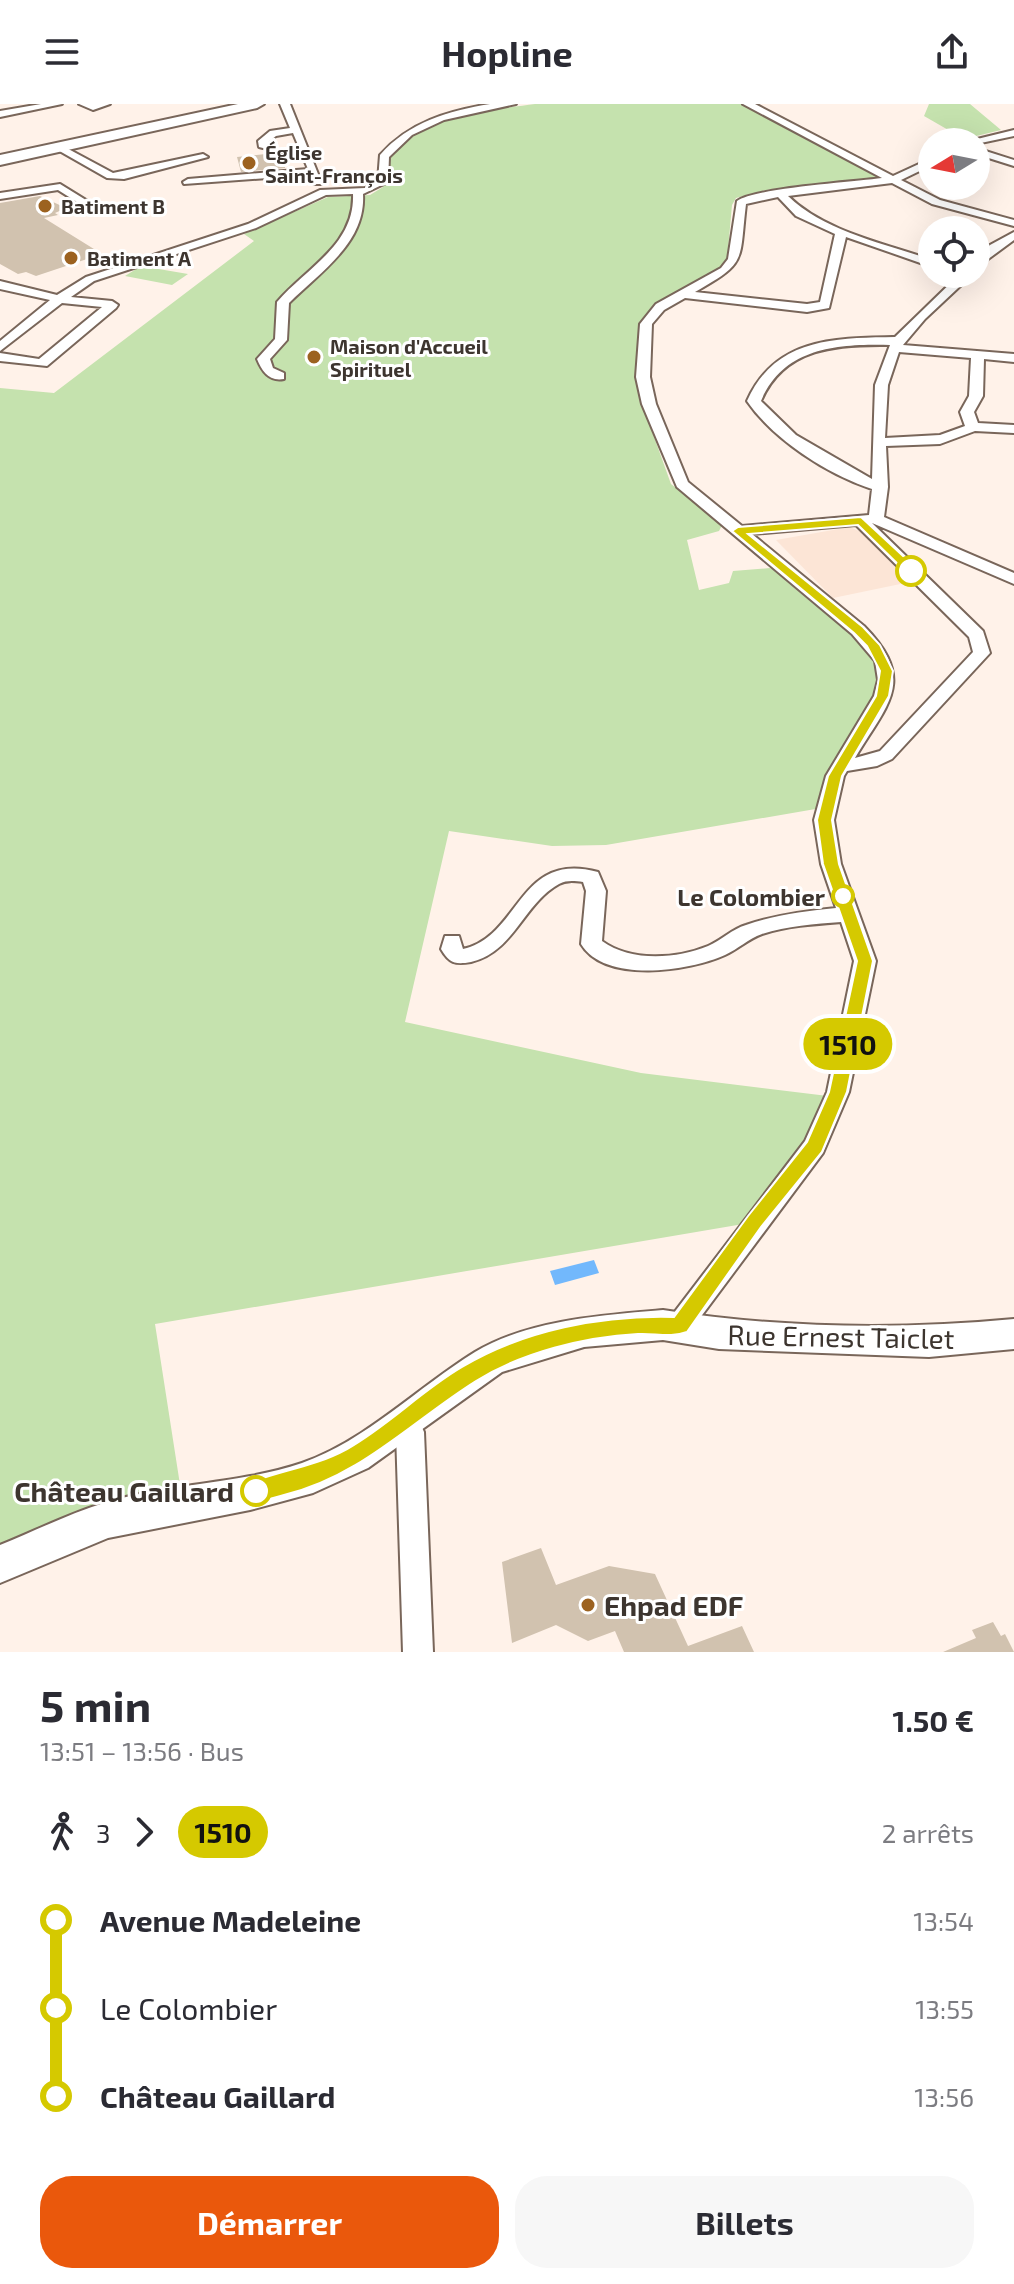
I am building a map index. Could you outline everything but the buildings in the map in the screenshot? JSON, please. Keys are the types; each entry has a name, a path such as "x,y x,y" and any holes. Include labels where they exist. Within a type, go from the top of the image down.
{"main road":[{"path":"3,157 257,104"}],"street":[{"path":"0,114 57,104"},
{"path":"84,104 93,107 105,104"},
{"path":"285,104 311,172 324,192"},
{"path":"0,347 59,299 90,279 252,226 324,192 358,192 381,185 384,157 403,136 461,112 511,104"},
{"path":"748,104 936,202 1014,223"},
{"path":"264,147 263,141 273,133 296,130"},
{"path":"990,138 1014,133"},
{"path":"59,147 111,176 124,176 203,157"},
{"path":"990,155 1014,163"},
{"path":"679,1326 815,1146 838,1092 865,961 831,864 824,820 835,776 883,696 887,680 883,661 858,630 682,484 649,404 644,381 646,324 660,307 725,270 734,260 741,203 753,195 892,180 918,168"},
{"path":"188,182 311,172"},
{"path":"0,196 60,187 89,205"},
{"path":"279,376 268,370 263,359 281,340 283,302 336,251 351,231 361,205 358,192"},
{"path":"778,192 800,214 841,233 918,259"},
{"path":"684,294 807,308 825,305 841,233"},
{"path":"990,251 1014,235"},
{"path":"0,285 59,299 112,305 42,363 0,357"},
{"path":"868,520 881,487 878,442 881,378 896,344 950,288"},
{"path":"881,487 869,485 766,420 754,401 759,384 801,351 829,344 896,344 1014,358"},
{"path":"972,427 967,412 976,396 978,356"},
{"path":"878,442 940,439 965,433 972,427 1014,429"},
{"path":"738,531 868,520 1014,579"},
{"path":"841,766 870,762 886,755 982,653 977,635 868,520"},
{"path":"452,941 451,949 458,957 480,950 557,875 577,872 591,877 596,891 591,944 602,955 626,961 691,958 717,950 748,931 783,921 849,914"},
{"name":"Rue Ernest Taiclet","path":"0,1564 107,1520 300,1481 355,1456 469,1374 519,1349 584,1332 639,1325 679,1326 719,1334 929,1342 1014,1334"},
{"path":"405,1421 410,1432 418,1652"}],"shaded area":[{"path":"850,527 861,532 910,582 833,598 776,540"}],"green space":[{"path":"535,104 741,104 884,179 766,190 736,198 732,205 727,261 718,270 655,304 641,325 636,371 644,409 671,484 722,525 719,531 687,540 699,590 729,583 733,571 770,568 788,578 855,632 878,661 887,680 827,807 606,845 552,846 449,831 405,1022 641,1073 836,1097 755,1222 155,1324 183,1504 0,1564 0,388 54,393 254,241 244,234 328,197 370,195 383,187 390,156 401,142 416,131 477,112"},
{"path":"929,104 970,104 1001,130 990,133 990,128 945,128 924,116"},
{"path":"141,266 188,274 172,285 125,276"}],"water":[{"path":"594,1260 599,1273 555,1285 550,1271"}],"bus line":[{"name":"1510","path":"256,1491 300,1481 355,1456 469,1374 519,1349 584,1332 639,1325 679,1326 815,1146 838,1092 865,961 831,864 824,820 835,776 883,696 886,671 873,645 858,630 738,531 861,521 911,571"}],"place":[{"name":"Église Saint-François","path":"249,163"},
{"name":"Batiment B","path":"45,206"},
{"name":"Batiment A","path":"71,258"},
{"name":"Maison d'Accueil Spirituel","path":"314,357"},
{"name":"Le Colombier","path":"843,896"},
{"name":"Château Gaillard","path":"256,1491"},
{"name":"Ehpad EDF","path":"588,1605"}]}
